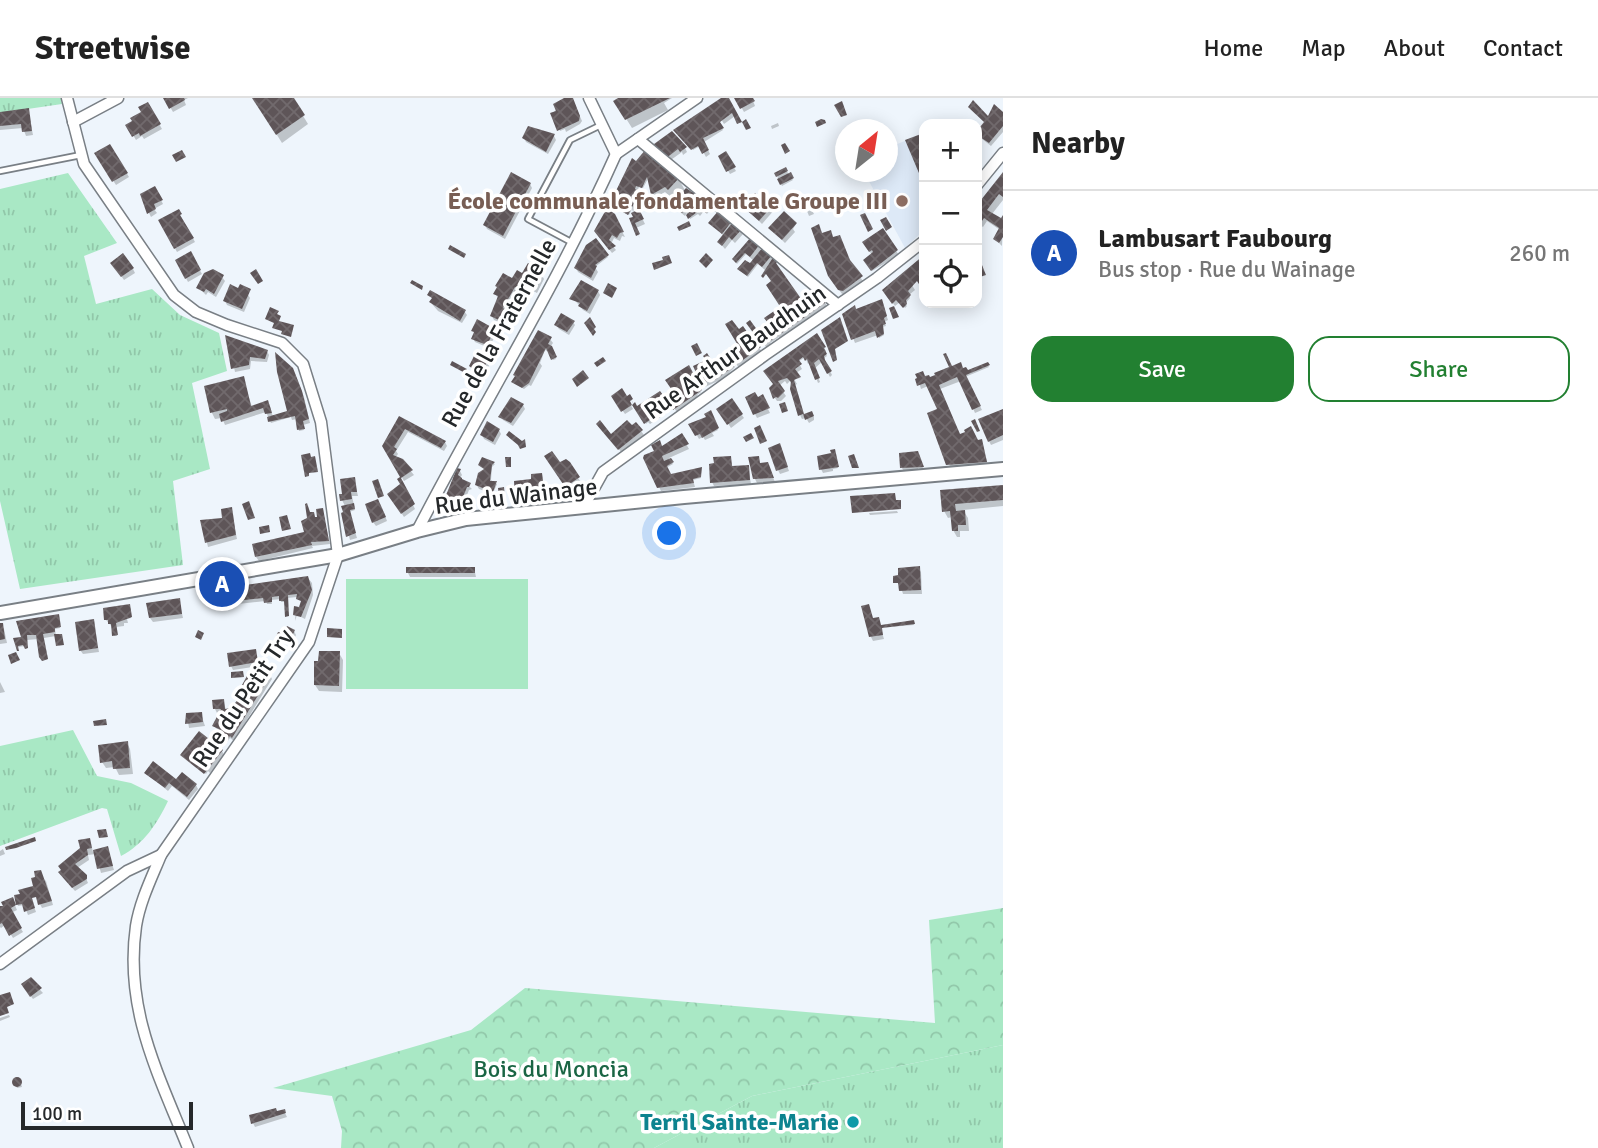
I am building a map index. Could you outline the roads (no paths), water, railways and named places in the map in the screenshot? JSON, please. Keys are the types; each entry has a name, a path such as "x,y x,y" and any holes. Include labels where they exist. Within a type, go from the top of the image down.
{"main road":[{"name":"Rue du Wainage","path":"0,613 338,555 466,519 1003,468"}],"street":[{"path":"67,98 84,164 174,295 196,312 282,343 303,364 321,422 338,555"},
{"path":"73,122 118,98"},
{"path":"589,98 616,154 697,98"},
{"path":"638,139 838,305"},
{"path":"979,182 1003,153"},
{"name":"Rue de la Fraternelle","path":"417,531 468,433 513,357 592,207 616,154"},
{"name":"Rue Arthur Baudhuin","path":"583,508 603,472 877,278 919,245"},
{"name":"Rue du Petit Try","path":"188,1148 149,1051 137,1013 133,975 136,925 161,855 309,642 338,555"},
{"path":"0,964 127,870 161,855"}],"lane":[{"path":"572,242 528,219 570,140 602,124"},
{"path":"0,171 82,155"}],"place":[{"name":"École communale fondamentale Groupe III","path":"902,201"},
{"name":"Lambusart Faubourg","path":"222,584"},
{"name":"Terril Sainte-Marie","path":"853,1122"}],"park label":[{"name":"Bois du Moncia","path":"551,1069"}]}
